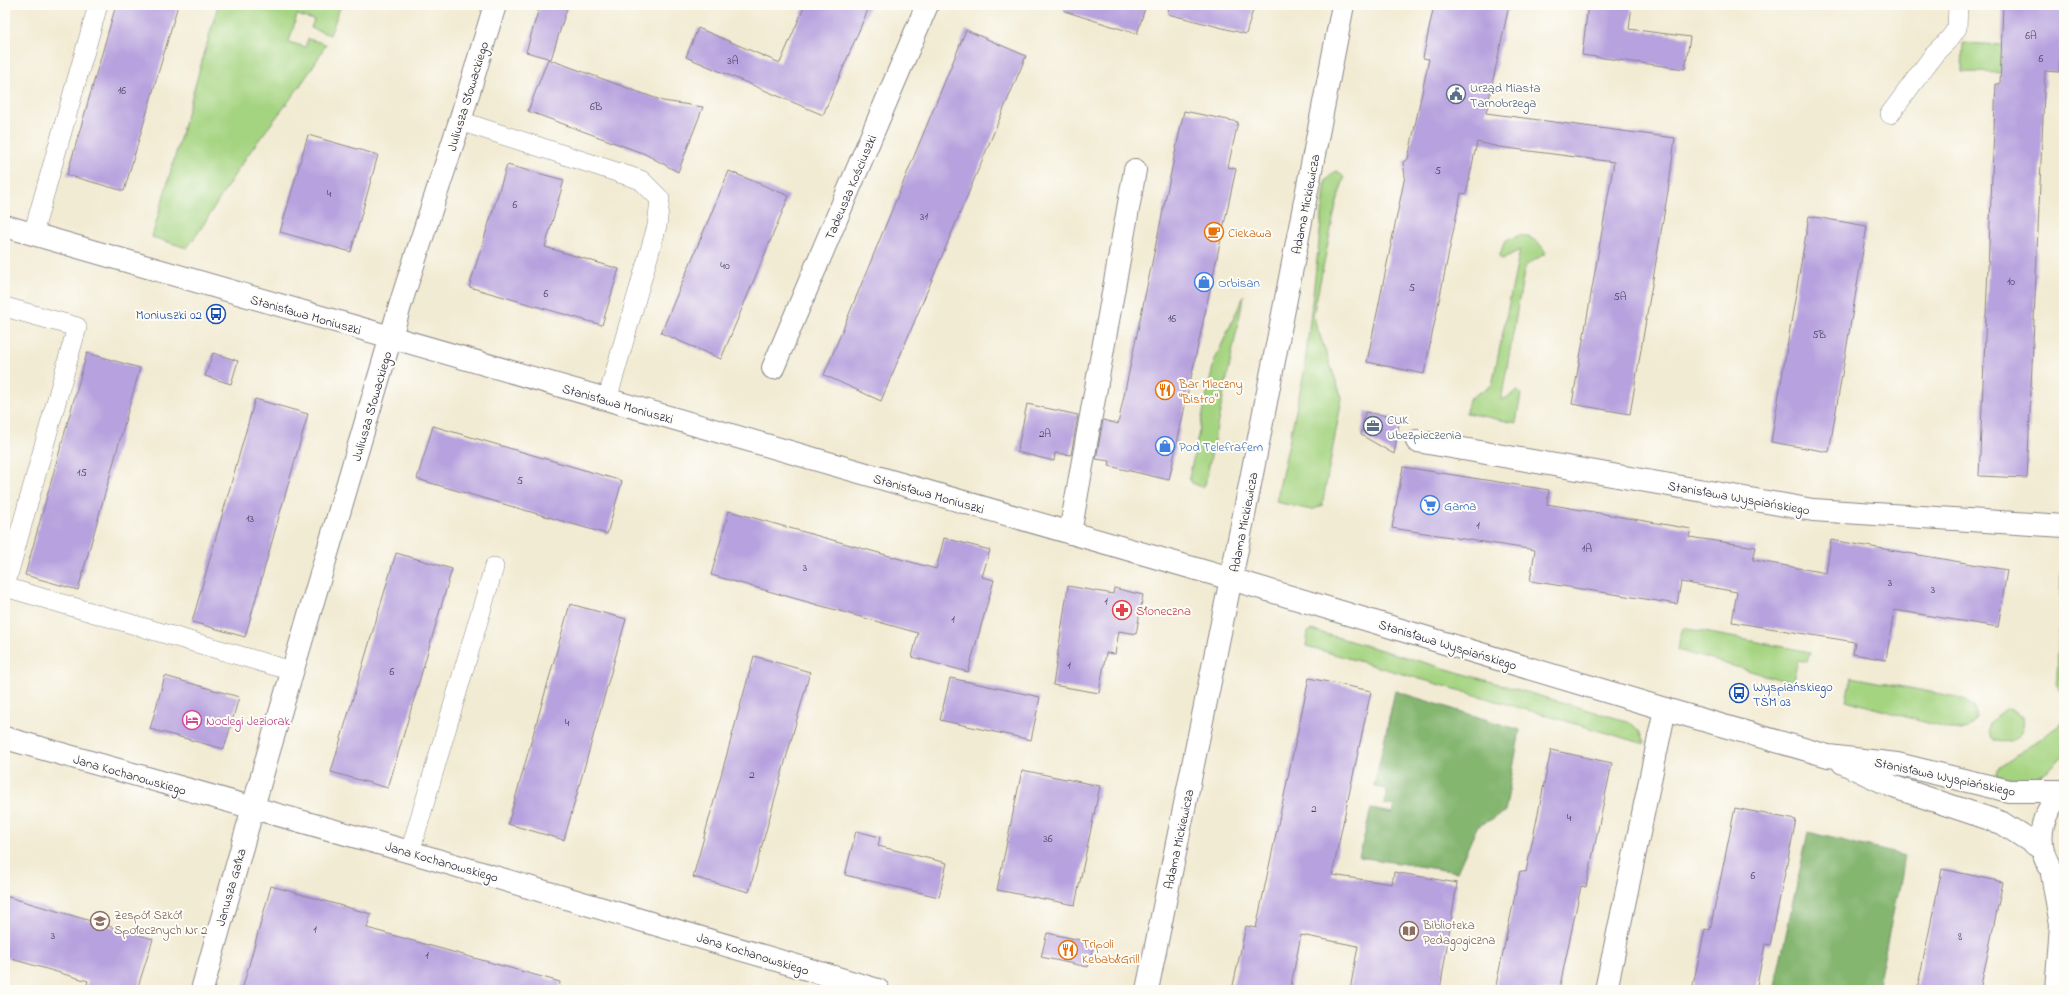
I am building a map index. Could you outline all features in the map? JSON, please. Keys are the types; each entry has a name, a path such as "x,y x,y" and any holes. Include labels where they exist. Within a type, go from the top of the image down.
{"street":[{"name":"Juliusza Słowackiego","path":"254,808 292,671 390,338 460,121 494,5"},
{"name":"Tadeusza Kościuszki","path":"773,368 927,5"},
{"name":"Adama Mickiewicza","path":"1147,990 1231,579 1343,5"},
{"path":"1070,533 1135,170"},
{"name":"Stanisława Moniuszki","path":"5,226 1231,579"},
{"name":"Stanisława Wyspiańskiego","path":"1417,441 1813,510 2064,526"},
{"name":"Stanisława Wyspiańskiego","path":"1231,579 1665,709 1828,756 1894,787 2002,823 2042,849"},
{"path":"1606,990 1665,709"},
{"name":"Jana Kochanowskiego","path":"5,738 410,852 878,990"},
{"name":"Stanisława Wyspiańskiego","path":"1828,756 1897,764 2009,792 2064,791"},
{"path":"2056,990 2061,925 2058,879 2042,849 2044,820 2050,806 2064,791"},
{"name":"Janusza Gałka","path":"202,990 254,808"}],"lane":[{"path":"33,234 98,5"},
{"path":"1890,114 1935,53 1950,38 1957,28 1958,5"},
{"path":"460,121 641,180 660,199 657,226 607,400"},
{"path":"5,307 77,326 5,586 292,671"},
{"path":"410,852 494,567"}],"green space":[{"path":"218,5 341,5 330,35 311,28 314,20 297,15 289,42 305,47 308,39 326,44 308,74 247,156 203,226 187,248 152,237"},
{"path":"1963,43 2001,45 2001,47 2010,48 2009,73 1962,72"},
{"path":"1335,171 1339,172 1344,178 1336,205 1313,316 1342,398 1322,506 1311,510 1276,502 1304,373 1326,180"},
{"path":"1520,235 1535,241 1546,253 1525,266 1501,401 1518,391 1521,394 1516,423 1466,413 1469,399 1492,385 1520,250 1502,259 1499,257 1505,241"},
{"path":"1244,295 1205,485 1202,487 1192,483 1189,478 1214,362"},
{"path":"2062,541 2064,542 2064,693 2059,690 2057,681"},
{"path":"1683,628 1810,652 1807,662 1798,660 1792,683 1677,650"},
{"path":"1312,630 1630,722 1639,731 1645,744 1306,646 1308,632"},
{"path":"1851,677 1962,698 1974,707 1976,718 1969,727 1960,730 1952,730 1846,700"},
{"path":"1395,691 1520,730 1505,812 1477,827 1457,872 1359,857 1371,809 1393,813 1394,806 1384,804 1387,789 1374,787"},
{"path":"2010,709 2023,717 2024,724 2020,734 2016,738 2006,742 1994,740 1990,735 1989,725 1996,717"},
{"path":"2064,722 2064,754 2050,769 2026,778 2007,777 1996,774 1997,769"},
{"path":"2064,814 2064,852 2059,827 2061,818"},
{"path":"1808,832 1905,856 1877,990 1774,990"}],"building":[{"path":"116,5 178,5 124,191 67,175"},
{"path":"540,5 568,5 551,59 526,52"},
{"path":"805,5 870,5 823,115 686,57 698,28 780,63"},
{"path":"1065,5 1146,5 1137,34 1064,11"},
{"path":"1169,5 1252,5 1251,10 1253,10 1246,34 1168,14"},
{"path":"1434,5 1509,5 1486,113 1675,138 1669,185 1630,414 1572,404 1614,162 1499,147 1477,142 1466,194 1461,193 1424,374 1367,362 1405,176 1403,162 1408,159 1429,59 1423,58"},
{"path":"1588,5 1632,5 1629,29 1690,37 1685,69 1582,55"},
{"path":"2003,5 2062,5 2059,72 2045,71 2027,478 1979,476 1996,84 2000,84"},
{"path":"966,30 1026,56 881,401 824,375"},
{"path":"548,59 663,101 703,107 678,172 645,154 528,111"},
{"path":"1184,111 1238,122 1228,167 1236,169 1169,480 1109,466 1110,461 1096,459 1103,420 1118,424"},
{"path":"308,135 378,155 351,252 280,232"},
{"path":"507,165 564,180 545,247 619,269 602,325 469,287"},
{"path":"729,171 789,196 721,359 661,333"},
{"path":"1809,216 1867,226 1829,452 1771,442"},
{"path":"87,353 140,368 78,590 25,575"},
{"path":"213,353 238,361 231,384 205,376"},
{"path":"255,399 308,414 245,637 192,622"},
{"path":"1027,404 1078,415 1071,455 1055,453 1054,461 1017,452"},
{"path":"1365,412 1400,418 1394,454 1361,435"},
{"path":"433,426 622,481 607,534 417,479"},
{"path":"1403,467 1549,490 1547,504 1691,529 1689,537 1756,547 1753,560 1826,573 1831,540 2007,570 1998,627 1894,610 1886,660 1853,654 1855,642 1732,622 1737,592 1681,582 1677,604 1530,581 1535,550 1392,528"},
{"path":"729,511 936,569 944,538 990,550 982,577 994,580 968,672 912,657 918,633 711,575"},
{"path":"396,553 452,569 388,788 331,772"},
{"path":"1068,586 1113,594 1114,588 1143,595 1136,634 1119,631 1115,654 1106,653 1099,693 1053,685"},
{"path":"570,604 626,619 564,840 508,824"},
{"path":"754,656 810,672 749,892 693,877"},
{"name":"Noclegi Jeziorak","path":"165,676 239,697 224,749 150,729"},
{"path":"950,678 1040,697 1031,740 940,720"},
{"path":"1309,678 1371,691 1332,875 1392,884 1394,872 1457,883 1440,990 1350,990 1358,946 1301,935 1290,990 1232,990 1246,926 1256,928"},
{"path":"1551,750 1612,763 1586,887 1581,886 1559,990 1495,990 1520,871 1526,872"},
{"path":"1022,770 1100,786 1075,905 997,890"},
{"path":"1735,808 1796,820 1770,945 1765,944 1756,990 1692,990 1705,929 1710,930"},
{"path":"856,831 880,837 878,846 947,863 939,897 845,875"},
{"path":"1942,869 2003,882 1980,990 1917,990"},
{"path":"271,886 371,914 367,928 560,982 559,990 242,990"},
{"path":"5,896 153,939 137,990 85,990 88,981 5,957"},
{"path":"1047,933 1094,943 1088,967 1041,957"}],"place":[{"name":"Urząd Miasta Tarnobrzega","path":"1456,94"},
{"name":"Ciekawa","path":"1214,232"},
{"name":"Orbisan","path":"1204,282"},
{"name":"Moniuszki 02","path":"216,314"},
{"name":"Bar Mleczny \"Bistro\"","path":"1165,390"},
{"name":"CUK Ubezpieczenia","path":"1373,426"},
{"name":"Pod Telefrafem","path":"1165,446"},
{"name":"Gama","path":"1430,505"},
{"name":"Słoneczna","path":"1122,610"},
{"name":"Wyspiańskiego TSM 03","path":"1739,693"},
{"name":"Noclegi Jeziorak","path":"192,720"},
{"name":"Zespół Szkół Społecznych Nr 2","path":"100,921"},
{"name":"Biblioteka Pedagogiczna","path":"1409,931"},
{"name":"Tripoli Kebab&Grill","path":"1068,950"}]}
